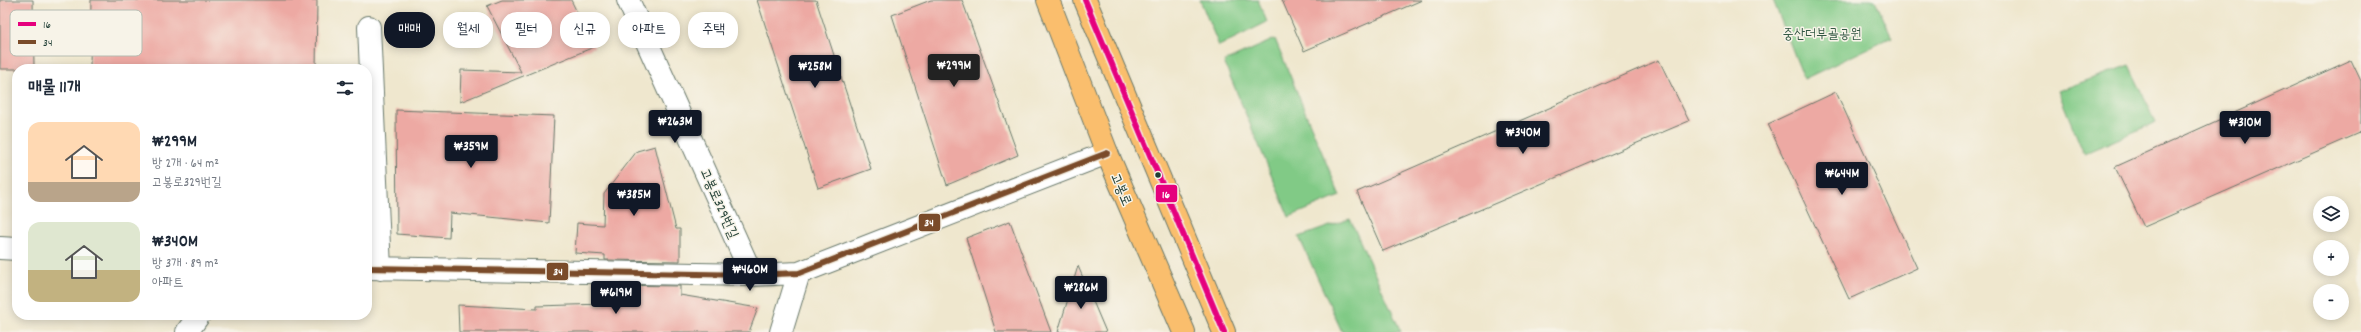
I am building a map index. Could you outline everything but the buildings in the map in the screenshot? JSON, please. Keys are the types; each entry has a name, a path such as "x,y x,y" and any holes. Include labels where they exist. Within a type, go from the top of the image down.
{"main road":[{"name":"고봉로","path":"1048,0 1107,153 1184,332"},
{"path":"1085,0 1224,332"}],"street":[{"name":"고봉로329번길","path":"628,0 752,275"},
{"path":"369,27 370,64"},
{"path":"372,208 373,269 752,275 799,273 1107,153"},
{"path":"0,248 12,248"},
{"path":"781,332 799,273"},
{"path":"186,332 195,320"}],"green space":[{"path":"1200,0 1258,0 1267,22 1219,46"},
{"name":"중산더부골공원","path":"1773,0 1875,0 1892,37 1804,79"},
{"path":"1275,39 1340,196 1289,217 1224,62"},
{"path":"2129,65 2156,122 2084,154 2058,91"},
{"path":"1350,219 1401,332 1342,332 1299,237"}],"transit line":[{"name":"16","path":"1085,0 1224,332"},
{"name":"34","path":"372,268 752,275 799,273 1107,153"}]}
